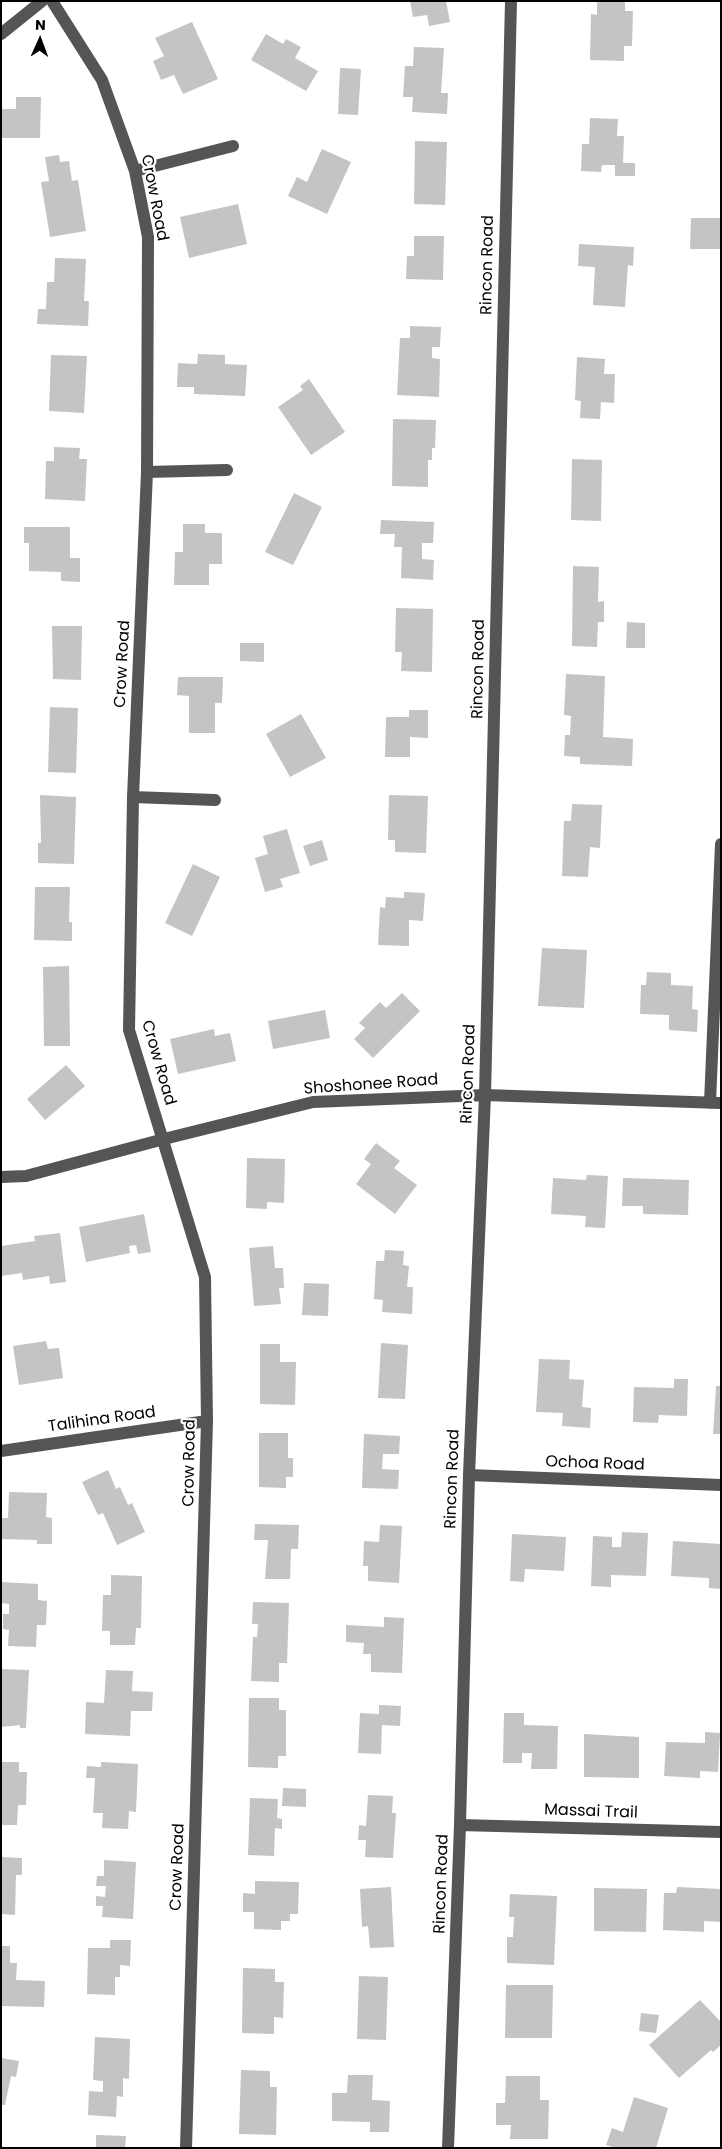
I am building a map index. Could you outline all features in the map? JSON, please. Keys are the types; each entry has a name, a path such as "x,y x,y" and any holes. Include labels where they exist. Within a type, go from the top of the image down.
{"street":[{"path":"1,34 42,1"},
{"name":"Crow Road","path":"52,1 102,80 135,171 148,237 147,472 133,797 129,1030 205,1277 208,1421 186,2148"},
{"name":"Rincon Road","path":"448,2148 460,1825 469,1475 485,1095 511,1"},
{"path":"135,171 233,146"},
{"path":"147,472 227,470"},
{"path":"133,797 215,800"},
{"path":"716,1103 721,844"},
{"name":"Shoshonee Road","path":"1,1177 26,1176 314,1102 485,1095 716,1103"},
{"name":"Talihina Road","path":"1,1451 208,1421"},
{"name":"Ochoa Road","path":"469,1475 721,1485"},
{"name":"Massai Trail","path":"460,1825 721,1832"}],"building":[{"path":"410,1 446,1 450,22 429,26 427,15 413,17"},
{"path":"597,1 625,1 625,11 633,11 632,46 624,46 624,61 590,60 591,14 597,15"},
{"path":"192,22 218,79 183,94 174,75 161,80 153,61 164,56 155,38"},
{"path":"266,34 283,44 286,39 301,47 295,58 318,71 306,91 251,60"},
{"path":"414,47 444,48 441,93 448,93 447,114 412,112 413,97 403,97 405,66 413,66"},
{"path":"340,68 361,69 358,115 338,114"},
{"path":"16,97 41,97 40,138 1,138 1,109 16,109"},
{"path":"590,118 618,119 617,136 624,136 623,163 635,163 635,176 615,176 615,165 602,165 601,172 581,171 582,144 589,144"},
{"path":"415,141 447,142 445,205 414,204"},
{"path":"322,149 351,162 327,214 288,196 297,177 307,182"},
{"path":"59,155 60,162 69,161 72,181 78,180 86,231 50,237 41,182 49,181 45,157"},
{"path":"238,204 247,244 189,258 180,217"},
{"path":"691,218 721,218 721,249 690,249"},
{"path":"414,236 444,236 443,280 406,279 407,256 414,256"},
{"path":"579,244 634,247 633,266 628,265 625,307 593,305 595,267 578,266"},
{"path":"55,258 86,259 84,301 89,301 88,326 37,324 38,309 46,309 47,282 54,282"},
{"path":"410,326 441,327 440,347 432,347 432,358 440,359 439,397 397,395 400,338 410,338"},
{"path":"198,354 225,355 225,364 247,365 245,396 194,394 194,387 177,387 178,363 197,364"},
{"path":"51,355 87,356 84,413 49,411"},
{"path":"577,357 605,359 604,374 615,374 614,403 601,402 600,419 580,418 581,401 575,400"},
{"path":"309,379 345,432 311,455 278,407 303,390 300,386"},
{"path":"393,419 436,420 435,448 432,448 432,460 428,460 428,487 392,486"},
{"path":"54,447 80,448 79,459 87,459 85,501 45,499 46,461 54,461"},
{"path":"572,459 602,460 601,521 571,520"},
{"path":"294,493 322,507 293,565 265,552"},
{"path":"381,520 434,522 433,543 422,543 422,559 434,560 433,580 401,578 402,547 394,547 395,534 380,534"},
{"path":"183,524 205,524 205,533 222,533 222,564 209,564 209,585 174,585 175,552 183,552"},
{"path":"24,527 70,527 70,558 80,558 80,582 61,581 61,572 29,571 29,543 24,543"},
{"path":"573,566 599,567 598,602 604,601 604,622 598,622 597,647 572,646"},
{"path":"396,608 433,609 432,672 401,671 402,652 395,652"},
{"path":"627,622 645,623 645,648 626,648"},
{"path":"52,626 82,626 81,680 53,679"},
{"path":"240,643 264,643 264,662 240,661"},
{"path":"566,674 605,676 603,737 633,739 632,766 580,764 580,757 564,756 565,735 570,735 571,716 564,715"},
{"path":"178,677 223,677 222,703 215,703 215,733 189,733 189,696 177,695"},
{"path":"50,707 78,708 76,773 48,772"},
{"path":"409,710 428,710 428,738 410,737 410,757 385,757 386,717 409,717"},
{"path":"301,714 326,758 290,777 266,734"},
{"path":"40,795 76,797 74,864 38,863 38,843 41,843"},
{"path":"389,795 428,796 426,853 395,852 395,840 388,840"},
{"path":"572,804 602,805 600,848 590,847 588,877 562,876 564,821 571,821"},
{"path":"287,829 300,873 280,879 283,887 265,892 255,858 268,854 263,836"},
{"path":"322,840 328,860 310,866 303,846"},
{"path":"193,864 220,877 192,936 165,923"},
{"path":"35,887 70,887 69,922 72,922 72,941 34,940"},
{"path":"404,892 425,893 423,921 409,920 409,946 378,945 380,907 385,908 386,897 404,898"},
{"path":"542,948 587,950 584,1008 538,1006"},
{"path":"69,966 70,1046 44,1046 43,967"},
{"path":"647,972 671,973 671,985 693,986 692,1009 698,1010 697,1032 669,1030 669,1015 640,1014 641,985 646,985"},
{"path":"402,993 420,1011 373,1058 354,1039 365,1028 359,1023 380,1002 386,1008"},
{"path":"325,1010 330,1038 273,1049 268,1021"},
{"path":"214,1029 215,1036 230,1033 236,1061 178,1074 170,1039"},
{"path":"66,1065 85,1086 45,1120 27,1099"},
{"path":"376,1143 400,1161 394,1168 417,1185 395,1214 356,1184 371,1164 364,1159"},
{"path":"247,1158 285,1159 284,1203 267,1202 267,1209 246,1208"},
{"path":"587,1175 608,1176 605,1228 585,1227 586,1216 551,1214 553,1178 586,1180"},
{"path":"623,1178 689,1180 688,1215 643,1214 643,1206 622,1206"},
{"path":"144,1214 151,1252 138,1254 136,1245 129,1246 130,1253 86,1262 79,1227"},
{"path":"60,1233 66,1282 50,1284 49,1276 23,1280 22,1273 1,1276 1,1246 35,1241 34,1236"},
{"path":"273,1246 275,1268 283,1268 284,1288 279,1288 281,1304 254,1306 249,1248"},
{"path":"385,1250 404,1251 403,1265 409,1266 407,1287 413,1287 412,1314 382,1312 383,1300 374,1299 376,1261 384,1261"},
{"path":"304,1283 329,1284 328,1316 302,1315"},
{"path":"46,1341 48,1349 59,1348 63,1378 19,1385 13,1346"},
{"path":"381,1343 408,1345 405,1399 378,1398"},
{"path":"260,1344 280,1344 280,1362 296,1362 295,1405 260,1404"},
{"path":"539,1359 570,1360 569,1379 584,1380 582,1407 591,1408 590,1428 562,1426 563,1413 536,1412"},
{"path":"674,1379 688,1379 687,1416 659,1415 658,1423 633,1422 634,1387 674,1388"},
{"path":"716,1386 721,1386 721,1434 713,1434"},
{"path":"259,1433 288,1433 288,1458 293,1458 293,1477 286,1477 286,1488 259,1487"},
{"path":"364,1434 400,1436 399,1454 383,1454 382,1469 399,1470 398,1489 362,1488"},
{"path":"108,1470 116,1489 120,1487 128,1505 132,1503 145,1532 117,1545 103,1513 98,1515 82,1482"},
{"path":"9,1492 47,1493 46,1517 52,1518 52,1544 37,1544 37,1540 1,1539 1,1518 8,1518"},
{"path":"255,1524 299,1525 298,1549 291,1549 290,1579 265,1579 268,1540 254,1540"},
{"path":"380,1525 402,1526 399,1583 368,1581 368,1566 363,1566 364,1541 379,1542"},
{"path":"622,1532 648,1533 646,1576 611,1575 611,1587 591,1586 593,1536 612,1537 612,1547 621,1547"},
{"path":"512,1534 566,1537 564,1571 525,1569 524,1582 510,1581"},
{"path":"673,1541 721,1544 721,1589 709,1588 709,1578 671,1576"},
{"path":"111,1575 142,1576 141,1628 136,1628 135,1645 110,1645 110,1631 102,1631 103,1595 111,1595"},
{"path":"1,1582 38,1584 38,1600 47,1601 46,1625 37,1625 36,1647 8,1646 9,1630 3,1629 3,1614 9,1614 9,1604 1,1603"},
{"path":"253,1602 289,1603 287,1663 279,1663 279,1682 251,1681 253,1637 257,1637 258,1624 252,1624"},
{"path":"384,1617 404,1618 402,1673 371,1672 371,1654 363,1654 364,1643 346,1642 346,1625 384,1627"},
{"path":"1,1669 29,1670 26,1728 20,1728 20,1725 1,1727"},
{"path":"106,1670 133,1671 132,1691 153,1692 152,1711 131,1711 130,1736 85,1734 86,1702 104,1703"},
{"path":"249,1698 279,1698 279,1710 286,1710 286,1756 278,1756 278,1768 248,1767"},
{"path":"379,1705 401,1706 400,1726 382,1725 381,1754 358,1753 360,1713 379,1714"},
{"path":"504,1713 524,1713 524,1725 558,1726 557,1769 531,1769 532,1753 522,1753 522,1763 503,1763"},
{"path":"705,1732 720,1733 718,1772 700,1771 700,1778 664,1776 666,1742 705,1743"},
{"path":"584,1734 639,1737 639,1778 584,1777"},
{"path":"1,1762 19,1762 19,1772 27,1772 26,1805 18,1805 17,1825 1,1825"},
{"path":"101,1762 138,1764 136,1812 129,1811 128,1829 102,1828 103,1813 93,1813 95,1778 86,1778 87,1766 101,1767"},
{"path":"283,1788 306,1789 306,1807 282,1806"},
{"path":"368,1795 393,1796 392,1813 396,1813 393,1858 365,1857 366,1840 358,1840 359,1825 366,1826"},
{"path":"250,1798 278,1799 277,1818 282,1819 282,1829 275,1828 274,1856 248,1855"},
{"path":"1,1857 22,1858 22,1875 16,1875 15,1915 1,1914"},
{"path":"104,1860 136,1862 133,1919 102,1917 103,1906 96,1906 96,1896 105,1897 106,1886 96,1886 97,1876 104,1876"},
{"path":"255,1881 299,1882 298,1914 290,1914 290,1921 281,1921 281,1930 254,1929 254,1912 243,1912 243,1893 255,1894"},
{"path":"391,1887 394,1947 370,1948 368,1926 362,1927 360,1889"},
{"path":"677,1887 721,1889 721,1922 704,1921 704,1932 663,1930 664,1893 676,1893"},
{"path":"594,1888 647,1889 646,1932 594,1931"},
{"path":"510,1894 557,1896 554,1965 507,1963 507,1937 513,1937 514,1917 509,1917"},
{"path":"110,1940 131,1940 130,1966 120,1965 120,1977 115,1977 115,1995 87,1994 88,1948 110,1948"},
{"path":"1,1946 10,1946 10,1963 17,1963 16,1980 45,1981 44,2007 1,2006"},
{"path":"243,1968 275,1969 275,1982 284,1982 283,2018 274,2017 274,2034 242,2033"},
{"path":"359,1976 388,1977 386,2040 357,2039"},
{"path":"506,1985 553,1985 552,2038 505,2038"},
{"path":"700,2000 721,2022 721,2045 713,2052 711,2050 679,2078 649,2045"},
{"path":"641,2013 659,2015 656,2033 639,2031"},
{"path":"95,2037 130,2039 129,2079 123,2078 123,2097 117,2096 116,2117 88,2115 89,2091 103,2092 103,2081 93,2080"},
{"path":"1,2058 19,2061 16,2077 11,2076 5,2105 1,2105"},
{"path":"241,2070 270,2071 270,2087 277,2087 276,2135 239,2134"},
{"path":"348,2075 373,2075 372,2100 390,2101 389,2132 370,2132 370,2122 332,2121 332,2093 347,2093"},
{"path":"506,2076 540,2076 540,2100 549,2100 548,2139 510,2139 511,2125 496,2125 496,2103 505,2103"},
{"path":"634,2097 668,2108 656,2148 616,2148 606,2145 612,2128 623,2132"},
{"path":"96,2135 126,2136 125,2148 96,2148"}]}
